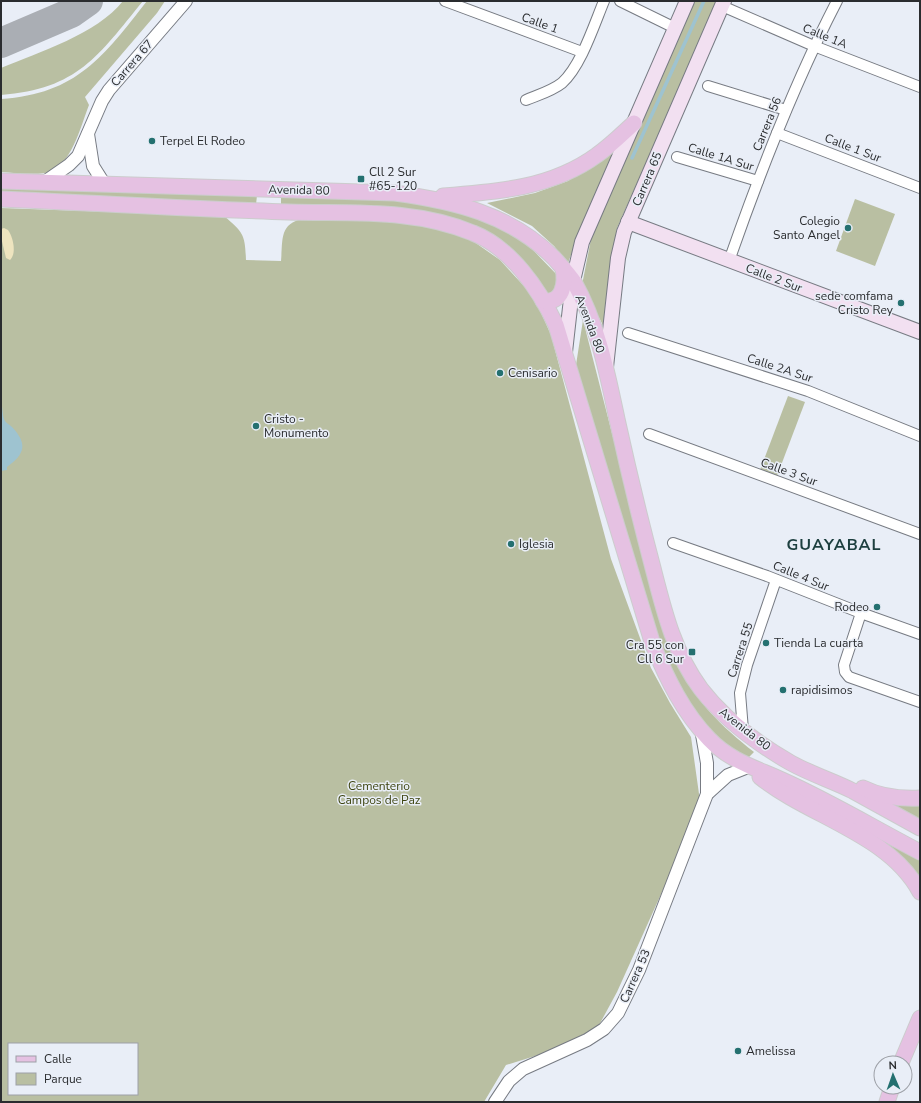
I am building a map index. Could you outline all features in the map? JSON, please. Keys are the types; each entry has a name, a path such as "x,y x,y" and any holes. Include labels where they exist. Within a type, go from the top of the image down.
{"main road":[{"path":"565,352 573,281 582,242 687,1"},
{"name":"Carrera 65","path":"606,367 618,258 628,222 723,4"},
{"path":"429,197 518,188 557,178 597,155 634,124"},
{"name":"Avenida 80","path":"1,181 394,193 429,197 463,205 501,220 532,238 563,268 573,281 596,332 606,367 644,532 666,616 680,657 701,689 722,712 743,730 792,763 851,790 920,828"},
{"name":"Avenida 80","path":"1,199 288,212 395,215 430,220 474,233 494,244 510,258 521,271 543,300 556,325 653,645 676,694 709,739 723,751 748,767 782,780 920,852"},
{"name":"Calle 2 Sur","path":"628,222 920,332"},
{"path":"543,300 554,299 563,291 565,277 563,268"},
{"path":"757,740 796,754 865,789 902,799 920,798"},
{"path":"748,767 777,791 874,843 897,861 913,880 920,892"},
{"path":"904,1055 920,1018"}],"street":[{"name":"Carrera 67","path":"42,183 69,165 78,156 87,133 109,90 186,1"},
{"name":"Calle 1","path":"445,1 582,52"},
{"path":"526,100 550,91 562,82 573,69 604,1"},
{"path":"620,1 675,28"},
{"name":"Carrera 56","path":"729,260 776,133 814,46 837,1"},
{"name":"Calle 1A","path":"723,4 814,46 920,87"},
{"path":"708,86 786,110"},
{"path":"87,133 93,166 105,185"},
{"name":"Calle 1 Sur","path":"776,133 920,188"},
{"name":"Calle 1A Sur","path":"677,157 758,181"},
{"name":"Calle 2A Sur","path":"628,333 808,391 920,436"},
{"name":"Calle 3 Sur","path":"649,434 920,534"},
{"name":"Calle 4 Sur","path":"673,543 920,634"},
{"name":"Carrera 55","path":"743,730 740,693 747,664 776,580"},
{"path":"862,613 844,665 845,672 849,677 920,702"},
{"name":"Carrera 53","path":"495,1102 509,1081 523,1069 587,1040 604,1029 618,1013 639,970 707,794 707,763 701,729"},
{"name":"Carrera 53","path":"707,794 728,775 748,767"}],"green space":[{"path":"123,1 143,1 113,38 84,66 68,77 49,86 1,95 1,68 66,41 83,32 112,13"},
{"path":"147,1 165,1 157,13 85,97 89,105 74,145 62,164 54,170 40,174 1,172 1,99 27,96 50,89 69,80 86,69 117,39"},
{"path":"695,1 718,1 617,228 609,283 606,331 582,285 592,234"},
{"path":"619,144 578,236 568,263 554,246 532,226 487,203 535,193 568,181"},
{"path":"1,185 257,195 256,205 1,195"},
{"path":"281,194 414,200 453,207 509,230 532,249 560,278 556,290 547,296 478,227 281,206"},
{"path":"855,199 895,214 875,266 836,251"},
{"name":"Cementerio Campos de Paz","path":"1,208 224,216 242,235 245,245 246,260 281,261 284,232 292,223 299,220 308,218 408,221 470,239 500,260 534,297 551,335 611,559 651,668 691,737 700,801 693,823 617,992 598,1027 551,1051 506,1065 484,1102 1,1102"},
{"path":"583,320 616,449 678,663 693,690 710,712 731,733 754,752 747,759 708,731 683,697 660,645 576,365"},
{"path":"788,396 805,402 777,476 760,470"},
{"path":"878,801 920,803 920,823"},
{"path":"888,844 920,860 920,879 915,871"}],"sand":[{"path":"4,228 10,233 14,245 10,260 6,258 1,237 1,229"}],"water":[{"path":"1,402 4,419 17,433 22,444 22,448 18,458 7,467 7,470 1,471"}],"waterway":[{"path":"632,158 704,1"}],"taxiway":[{"path":"1,43 71,13 88,1"}],"place":[{"name":"Terpel El Rodeo","path":"152,141"},
{"name":"Cll 2 Sur #65-120","path":"361,179"},
{"name":"Colegio Santo Angel","path":"848,228"},
{"name":"sede comfama Cristo Rey","path":"901,303"},
{"name":"Cenisario","path":"500,373"},
{"name":"Cristo - Monumento","path":"256,426"},
{"name":"Iglesia","path":"511,544"},
{"name":"Rodeo","path":"877,607"},
{"name":"Tienda La cuarta","path":"766,643"},
{"name":"Cra 55 con Cll 6 Sur","path":"692,652"},
{"name":"rapidisimos","path":"783,690"},
{"name":"Amelissa","path":"738,1051"}],"district":[{"name":"GUAYABAL","path":"834,545"}]}
